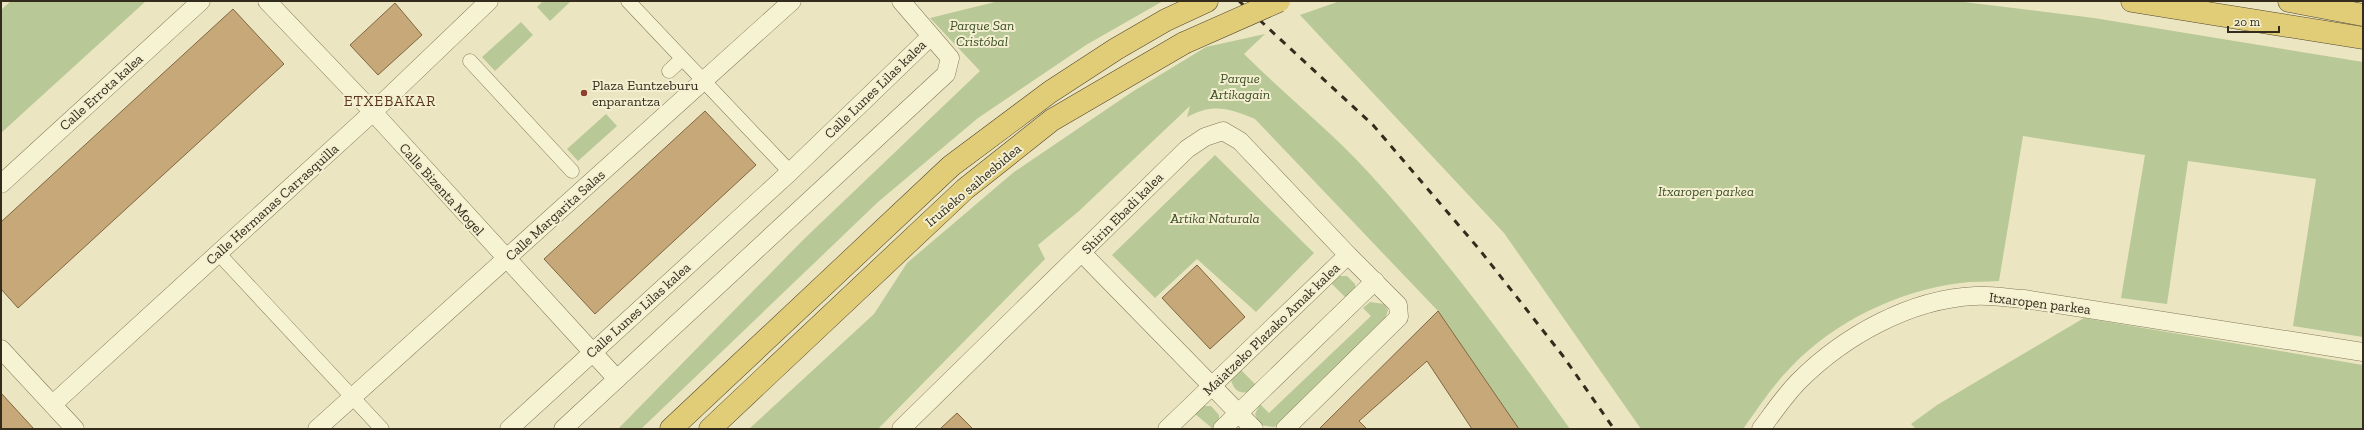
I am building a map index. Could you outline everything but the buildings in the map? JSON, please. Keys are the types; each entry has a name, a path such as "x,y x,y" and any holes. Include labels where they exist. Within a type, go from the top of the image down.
{"highway":[{"name":"Iruñeko saihesbidea","path":"671,429 836,272 951,166 1050,92 1166,20 1207,1"},
{"name":"Iruñeko saihesbidea","path":"710,429 874,272 965,189 1052,120 1184,43 1278,1"},
{"path":"2132,1 2363,38"},
{"path":"2289,1 2363,15"},
{"path":"653,429 757,331 836,272"},
{"path":"728,429 830,333 874,272"}],"street":[{"name":"Calle Errota kalea","path":"1,184 201,1"},
{"name":"Calle Bizenta Mogel","path":"267,1 373,112 617,379"},
{"name":"Calle Hermanas Carrasquilla","path":"53,404 373,112 489,1"},
{"path":"628,1 790,172"},
{"name":"Calle Margarita Salas","path":"317,429 792,1"},
{"path":"901,1 930,37"},
{"name":"Calle Lunes Lilas kalea","path":"509,429 790,172 930,37 950,58 946,74 563,429"},
{"path":"669,71 682,59"},
{"path":"470,61 527,114 572,171"},
{"name":"Shirin Ebadi kalea","path":"901,429 1187,149 1205,137 1223,131 1240,141 1348,256"},
{"path":"1082,253 1254,429"},
{"path":"218,254 382,429"},
{"name":"Maiatzeko Plazako Amak kalea","path":"1167,429 1348,256 1398,305 1398,317 1285,429"},
{"path":"1222,429 1375,282"},
{"name":"Itxaropen parkea","path":"1761,429 1797,382 1821,361 1854,336 1887,319 1926,305 1975,296 2024,299 2363,352"},
{"path":"1,350 75,429"}],"green space":[{"path":"11,1 146,1 1,133 1,10"},
{"path":"543,1 571,1 550,21 537,7"},
{"name":"Parque San Cristóbal","path":"999,1 1163,1 1086,45 978,118 878,202 641,429 618,429 803,240 980,71 930,18"},
{"name":"Itxaropen parkea","path":"1340,1 1956,1 2094,18 2363,62 2363,337 2293,326 2316,179 2188,161 2167,304 2121,298 2145,155 2023,136 1999,281 1960,283 1914,293 1891,301 1847,322 1808,351 1784,374 1743,429 1641,429 1504,233 1300,15"},
{"path":"521,22 533,35 495,71 482,57"},
{"name":"Parque Artikagain","path":"1265,34 1244,54 1339,142 1396,203 1473,298 1570,429 1519,429 1438,311 1255,119 1237,112 1221,109 1205,110 1187,117 1190,106 1079,211 1038,245 1045,259 878,429 749,429 874,314 907,263 1014,172 1132,92 1206,47"},
{"path":"606,114 617,126 578,161 567,149"},
{"name":"Artika Naturala","path":"1215,155 1314,253 1256,312 1197,259 1155,298 1112,255"},
{"path":"1337,276 1347,276 1355,284 1355,289 1348,300 1330,282"},
{"path":"1370,302 1384,304 1388,310 1384,322 1279,423 1274,427 1260,425 1255,414 1260,404 1269,413 1371,316 1363,308"},
{"path":"2084,318 2363,365 2363,429 1916,429 1911,424 1937,405"},
{"path":"1238,367 1257,386 1245,392 1235,389 1231,380"},
{"path":"1201,406 1211,406 1219,415 1219,420 1213,429 1194,413"}],"railway":[{"path":"1239,1 1373,125 1479,249 1563,356 1614,429"}],"place":[{"name":"Plaza Euntzeburu enparantza","path":"584,93"}],"district":[{"name":"ETXEBAKAR","path":"390,101"}]}
